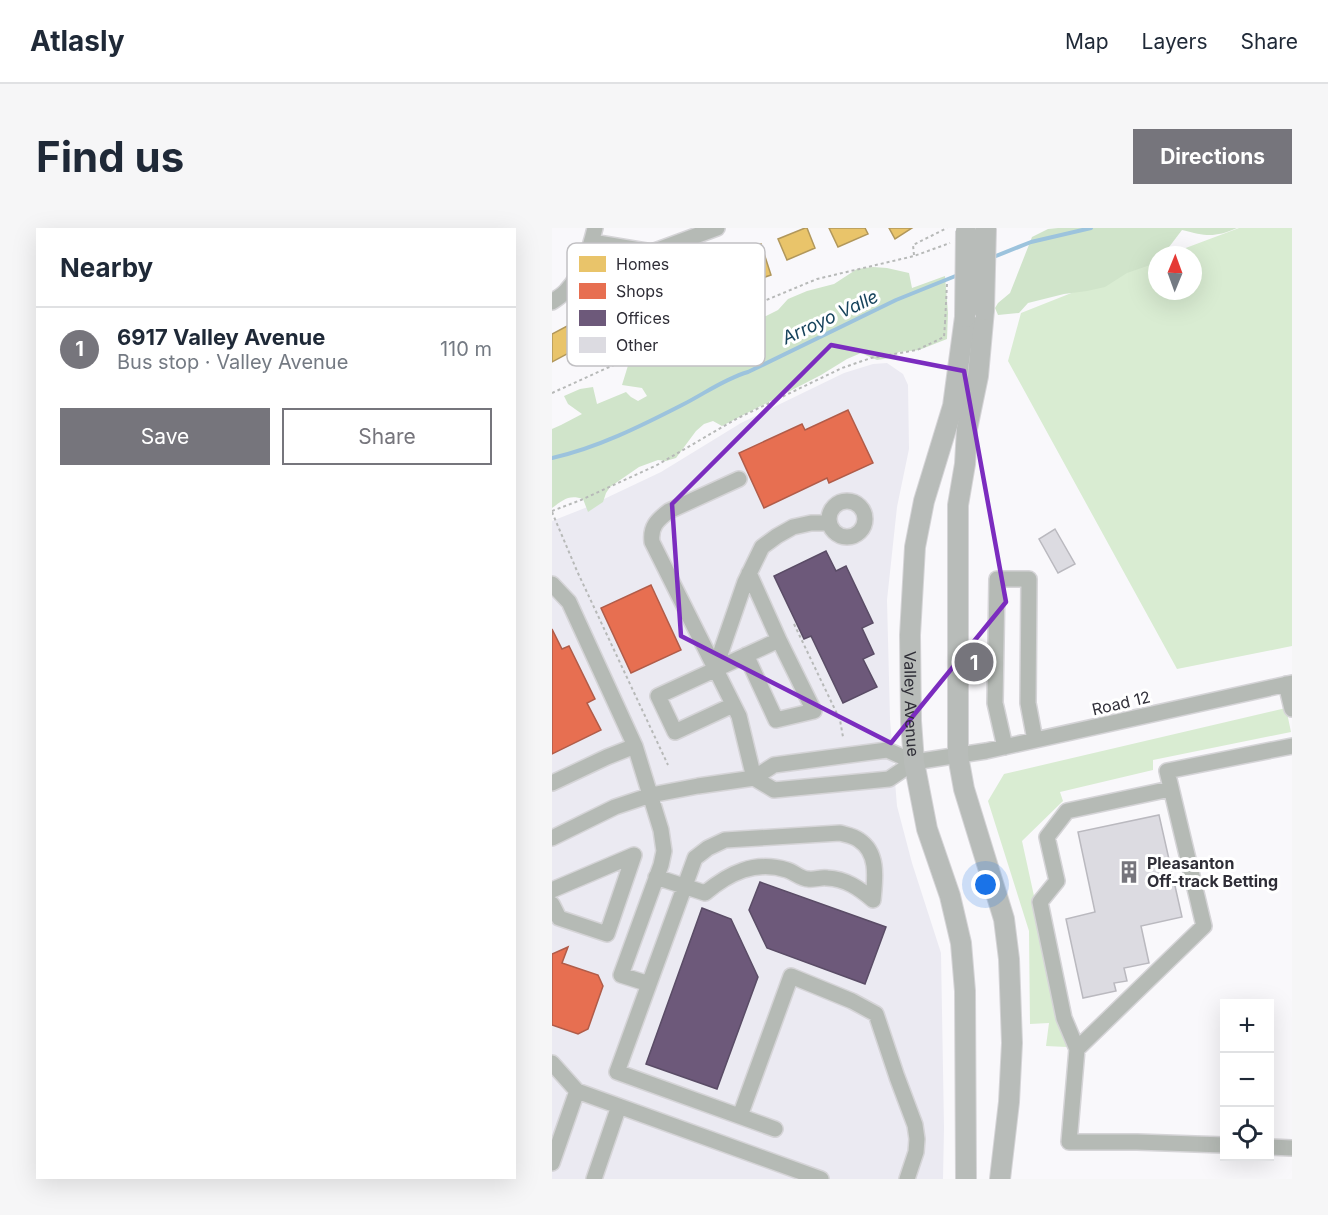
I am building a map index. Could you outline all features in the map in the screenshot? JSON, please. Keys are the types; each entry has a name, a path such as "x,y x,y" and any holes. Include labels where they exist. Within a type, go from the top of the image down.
{"main road":[{"path":"986,228 984,310 978,376 967,429 965,464 958,505 958,756 964,789 1004,919 1009,959 1012,1043 1009,1102 1000,1179"},
{"name":"Valley Avenue","path":"961,234 965,317 953,406 924,501 915,547 910,634 914,762 927,829 950,896 961,944 965,991 966,1179"}],"street":[{"path":"676,243 717,228"},
{"path":"593,235 621,243"},
{"path":"552,302 567,291"},
{"path":"739,479 669,511 659,518 651,535 652,542 739,716 754,778 774,790 889,779 914,762"},
{"path":"715,669 749,573 762,547 793,527 811,523 829,523"},
{"path":"746,655 776,720 814,711 749,573"},
{"path":"1005,747 995,703 996,579 1029,579 1028,703 1035,740"},
{"path":"552,584 569,602 635,746 661,830 664,851 621,975 649,984"},
{"path":"733,705 675,732 658,696 779,640"},
{"path":"1289,683 1292,709"},
{"name":"Road 12","path":"914,762 1005,747 1289,683"},
{"path":"552,783 635,746"},
{"path":"1077,1048 1204,926 1167,771 1292,746"},
{"path":"552,838 615,807 651,795 754,778 774,765 887,750 914,762"},
{"path":"1170,789 1067,811 1047,837 1056,881 1040,902 1064,1018 1077,1048 1069,1142 1220,1145"},
{"path":"656,877 685,886 705,893 731,874 748,868 768,866 789,870 807,879 825,877 842,880 859,888 873,900 876,872 867,846 857,838 840,833 725,840 708,848 695,858 685,886 617,1072 775,1129"},
{"path":"552,890 634,855 608,934 559,918 552,904"},
{"path":"740,1116 791,976 852,1001 876,1014 915,1125 916,1152 907,1179"},
{"path":"552,1063 577,1090 821,1179"},
{"path":"552,1163 577,1090"},
{"path":"594,1179 620,1106"},
{"path":"1274,1147 1292,1148"}],"path":[{"path":"914,256 913,245 947,228"},
{"path":"765,301 817,279 914,256 961,234"},
{"path":"668,765 577,571 552,511 657,465 738,418 842,368 871,358 917,350 944,337 945,323"},
{"path":"552,393 613,366"},
{"path":"794,624 840,720 843,737"}],"highlighted area":[{"path":"831,345 964,371 1006,602 891,743 681,636 672,504"}],"shaded area":[{"path":"887,363 903,374 908,385 909,449 897,507 887,600 890,719 897,806 912,863 941,953 943,1179 552,1179 552,521 661,472 741,423 844,373 873,364"}],"green space":[{"path":"1237,228 1210,235 1182,230 1170,246 1148,246 1148,266 1127,273 1105,287 1028,303 1019,313 998,315 995,308 1010,293 1032,237 1048,229"},
{"path":"1239,228 1292,228 1292,646 1177,669 1008,361 1021,313 1148,263 1148,300 1202,300 1202,246 1191,246"},
{"path":"887,268 909,273 912,288 945,276 948,313 947,339 919,350 899,352 889,358 877,360 861,353 722,426 713,421 704,424 676,458 666,461 658,460 639,467 610,487 603,502 588,512 583,499 574,497 552,508 552,429 582,414 568,404 564,396 580,389 593,387 597,404 626,392 638,401 647,396 642,388 622,385 628,366 765,366 765,316 778,310 788,299 834,284 857,269"},
{"path":"1286,708 1291,732 1153,760 1153,770 1060,792 1063,801 1022,841 1067,1047 1046,1046 1049,1023 1030,1024 1029,931 988,801 1004,774"}],"building: Homes":[{"path":"805,228 815,248 787,260 778,239"},
{"path":"829,228 865,228 868,234 838,247"},
{"path":"889,228 912,228 895,239"},
{"path":"765,256 771,275 765,277"},
{"path":"567,326 567,354 552,362 552,334"}],"building: Shops":[{"path":"848,410 873,463 829,483 827,478 764,508 739,453 802,424 805,430"},
{"path":"651,585 681,650 631,673 601,608"},
{"path":"552,629 562,649 569,646 595,699 587,703 601,730 552,754"},
{"path":"568,947 562,963 598,975 603,986 588,1029 578,1034 552,1025 552,954"}],"building: Offices":[{"path":"826,551 836,571 846,566 873,623 862,628 874,654 863,659 877,687 843,703 811,636 804,639 774,576"},
{"path":"760,882 886,927 865,984 767,948 749,910"},
{"path":"702,908 731,919 758,977 717,1089 646,1064"}],"building: Other":[{"path":"1055,529 1075,564 1058,573 1039,539"},
{"name":"Pleasanton Off-track Betting","path":"1159,815 1182,917 1141,926 1149,963 1124,968 1127,981 1114,983 1116,991 1083,998 1066,919 1095,912 1078,832"}],"waterway":[{"name":"Arroyo Valle","path":"991,258 1031,242 1091,228"},
{"name":"Arroyo Valle","path":"765,364 896,300 958,275"},
{"name":"Arroyo Valle","path":"552,458 586,448 635,428 760,366"}],"place":[{"name":"6917 Valley Avenue","path":"974,662"},
{"name":"Pleasanton Off-track Betting","path":"1129,872"}]}
